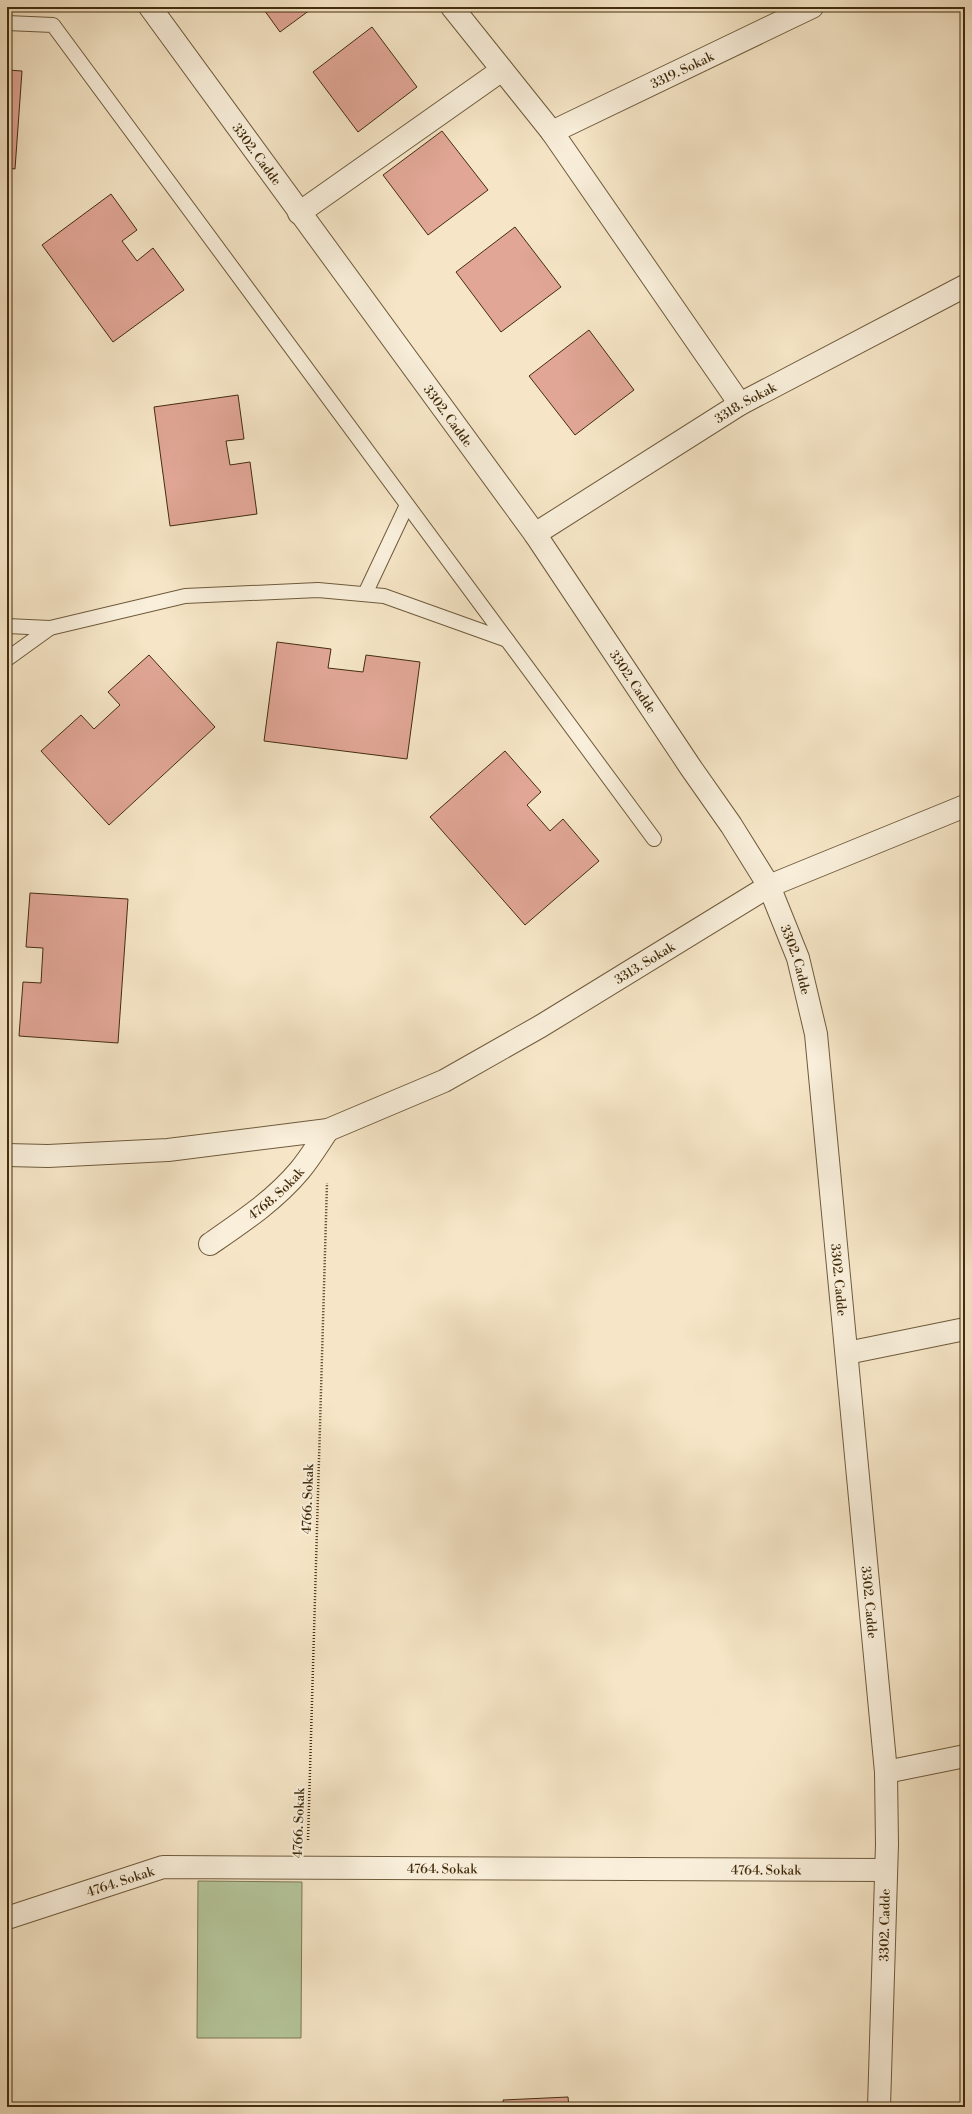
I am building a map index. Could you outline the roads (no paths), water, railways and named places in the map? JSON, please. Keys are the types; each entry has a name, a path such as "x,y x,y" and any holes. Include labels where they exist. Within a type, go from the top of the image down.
{"street":[{"name":"3302. Cadde","path":"150,7 534,534 691,768 732,825 769,886 798,958 816,1034 886,1772 886,1870 879,2107"},
{"path":"452,7 552,132 740,404"},
{"name":"3319. Sokak","path":"552,132 812,7"},
{"path":"299,213 502,70"},
{"name":"3318. Sokak","path":"534,534 740,404 965,286"},
{"name":"3313. Sokak","path":"7,1155 48,1156 168,1150 328,1130 444,1081 541,1026 769,886 965,806"},
{"name":"4768. Sokak","path":"210,1244 244,1221 277,1194 300,1170 328,1130"},
{"path":"847,1353 965,1329"},
{"path":"886,1772 965,1756"},
{"name":"4764. Sokak","path":"7,1918 163,1867 886,1870"}],"lane":[{"path":"7,23 54,25 654,839"},
{"path":"365,594 407,505"},
{"path":"7,626 50,628 185,596 318,590 384,596 507,640"},
{"path":"7,659 50,628"}]}
